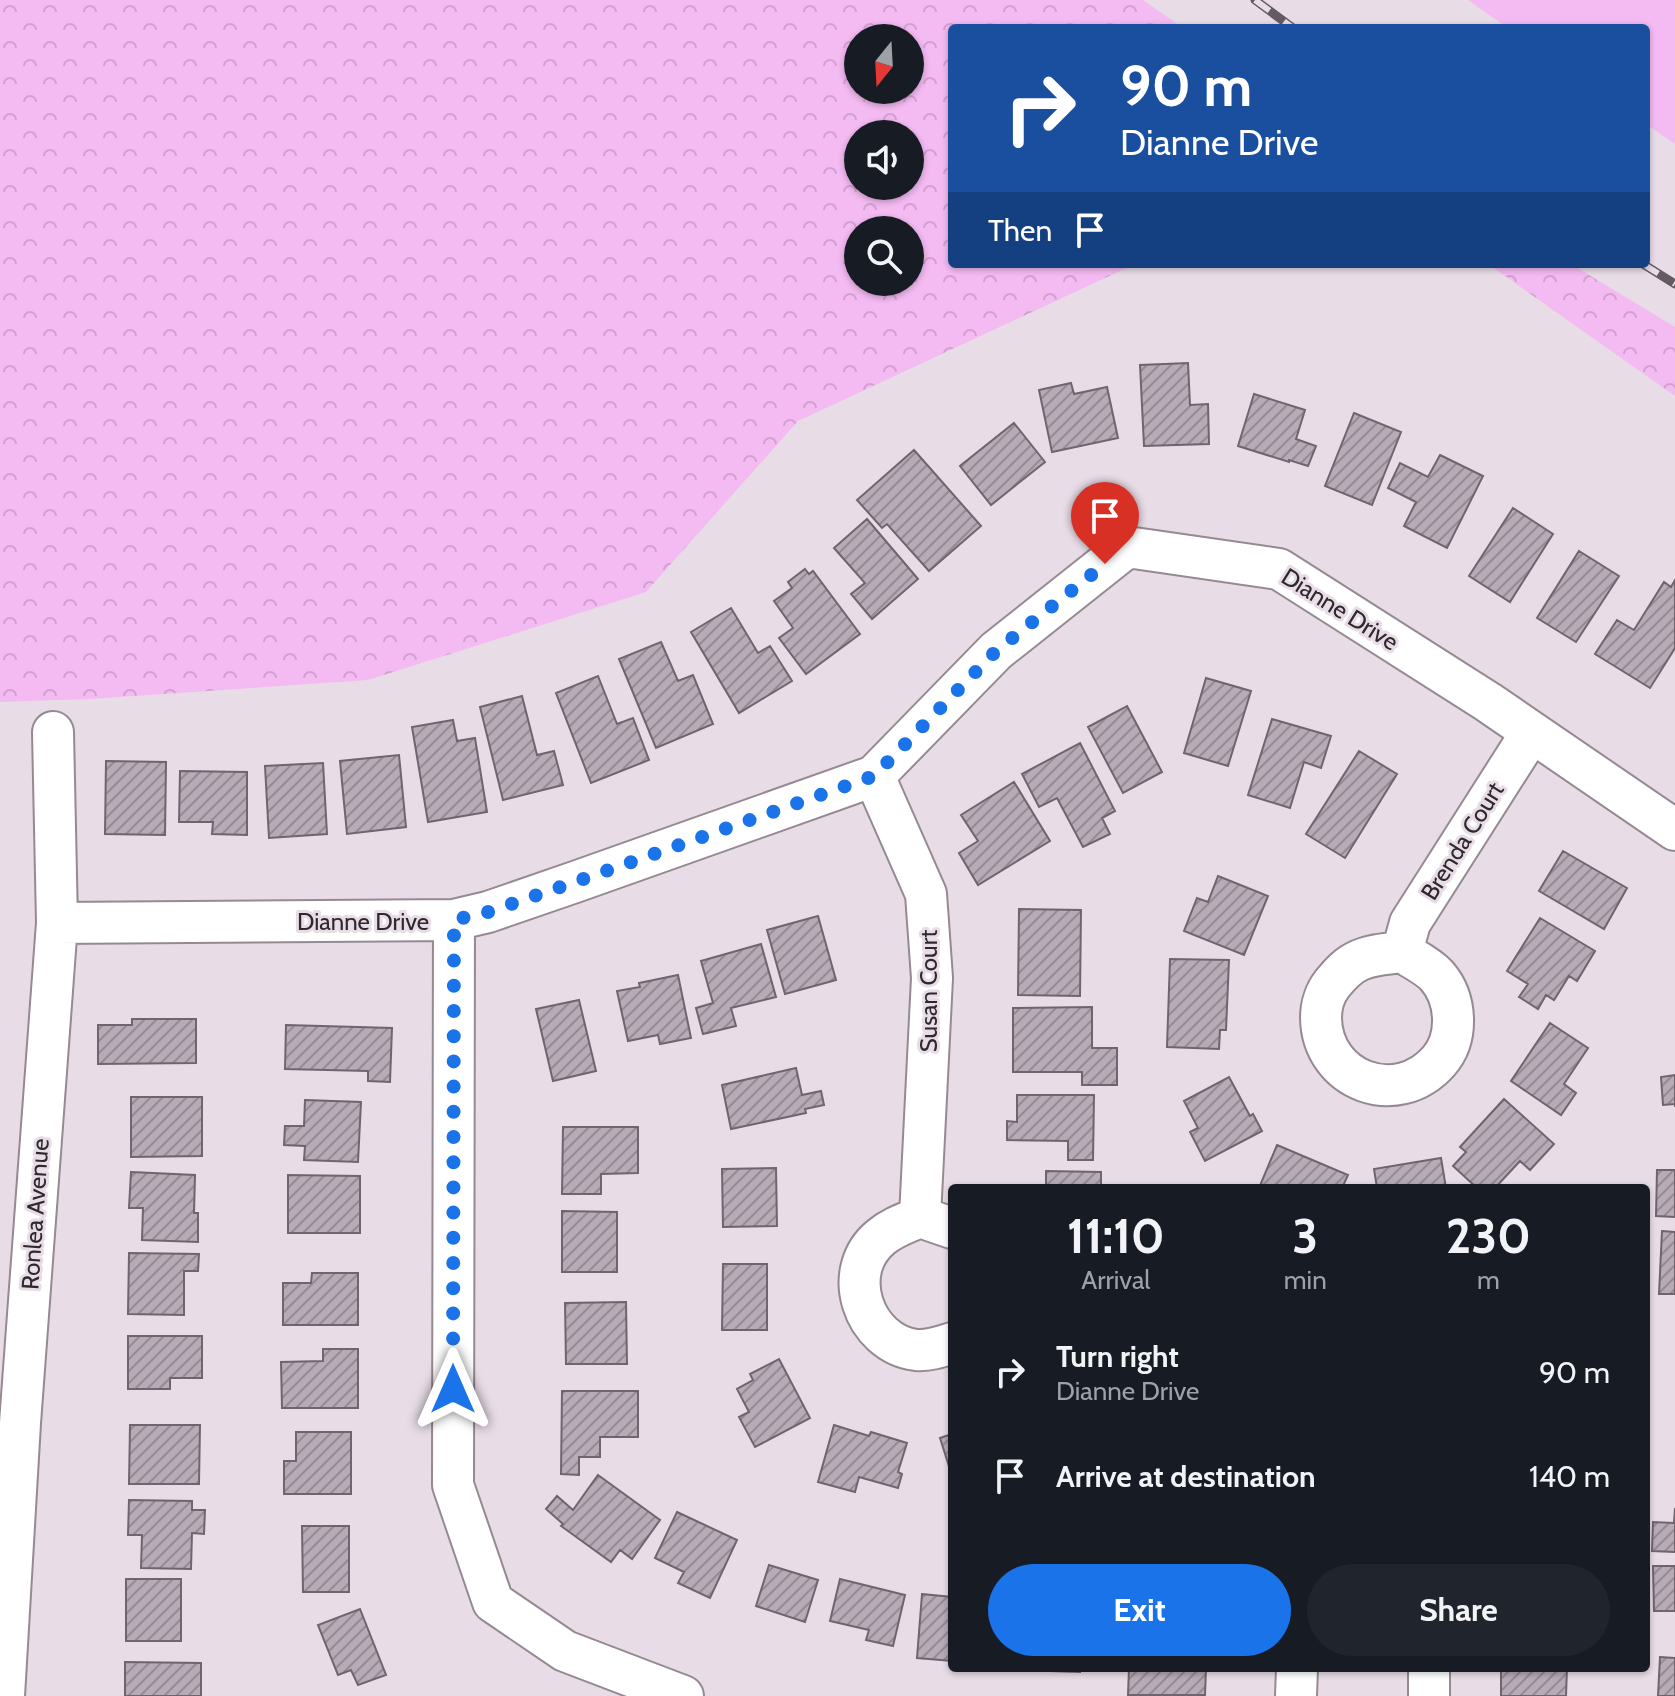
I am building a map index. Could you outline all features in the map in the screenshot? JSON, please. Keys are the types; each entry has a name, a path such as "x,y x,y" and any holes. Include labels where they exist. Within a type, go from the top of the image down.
{"street":[{"name":"Dianne Drive","path":"57,923 454,920 488,912 575,882 874,776 996,651 1127,547 1279,569 1488,702 1675,830"},
{"name":"Ronlea Avenue","path":"4,1696 10,1423 57,923 53,732"},
{"name":"Brenda Court","path":"1402,952 1410,923 1531,733"},
{"name":"Susan Court","path":"874,776 926,894 932,978 936,1223 897,1226 879,1238 867,1254 860,1274 860,1295 866,1314 878,1332 895,1343 915,1350 936,1349 948,1344"},
{"path":"454,920 453,1485 493,1602 565,1651 683,1696"},
{"path":"1296,1696 1297,1672"},
{"path":"1429,1672 1429,1696"}],"green space":[{"path":"0,0 1143,0 1177,24 948,24 948,268 1126,268 798,421 646,592 368,680 0,702"},
{"path":"1468,0 1675,0 1675,144 1650,127 1650,24 1502,24"},
{"path":"1494,268 1578,268 1675,327 1675,396"}],"building":[{"path":"1188,363 1190,405 1208,404 1209,444 1144,446 1140,365"},
{"path":"1071,383 1074,394 1107,387 1118,438 1052,452 1039,390"},
{"path":"1254,394 1305,410 1296,439 1316,446 1308,466 1238,446"},
{"path":"1354,413 1401,432 1372,505 1325,486"},
{"path":"1014,423 1045,462 991,505 960,466"},
{"path":"914,450 981,526 929,571 887,524 882,528 857,500"},
{"path":"1440,455 1483,476 1447,548 1404,526 1416,502 1388,488 1400,463 1428,477"},
{"path":"1513,508 1553,534 1510,602 1469,576"},
{"path":"867,519 918,579 872,619 851,594 865,583 834,548"},
{"path":"1579,551 1619,576 1576,642 1537,618"},
{"path":"805,569 809,574 813,571 860,634 806,674 779,638 793,628 774,601 792,588 788,582"},
{"path":"1675,580 1675,648 1650,688 1595,654 1617,620 1634,630 1664,582 1671,587"},
{"path":"731,608 758,653 770,646 792,681 739,713 691,632"},
{"path":"661,642 678,681 693,675 713,724 656,748 619,659"},
{"path":"598,676 617,724 633,718 649,760 591,783 556,693"},
{"path":"1206,678 1251,691 1228,766 1184,753"},
{"path":"522,696 537,755 554,751 563,785 503,800 480,707"},
{"path":"1127,706 1162,772 1123,793 1088,727"},
{"path":"1272,719 1331,736 1321,768 1304,762 1290,808 1248,795"},
{"path":"453,720 457,741 475,738 487,812 428,822 412,727"},
{"path":"1080,743 1115,811 1102,818 1110,834 1083,847 1057,798 1039,807 1022,774"},
{"path":"1359,751 1397,774 1345,858 1306,834"},
{"path":"399,755 406,827 347,834 340,761"},
{"path":"106,761 166,762 165,835 105,834"},
{"path":"323,763 327,834 269,838 265,766"},
{"path":"180,771 247,772 247,835 212,834 213,822 179,822"},
{"path":"1014,782 1050,841 978,885 959,853 978,841 961,815"},
{"path":"1563,851 1627,888 1604,929 1539,891"},
{"path":"1218,876 1268,896 1244,955 1184,931 1197,898 1208,902"},
{"path":"1019,909 1081,910 1080,996 1018,995"},
{"path":"818,916 836,980 785,994 767,930"},
{"path":"1540,918 1595,951 1577,981 1569,976 1554,1000 1546,995 1538,1009 1519,997 1528,984 1507,971"},
{"path":"761,944 776,997 731,1008 736,1026 703,1034 696,1008 713,1003 701,961"},
{"path":"1170,959 1229,960 1226,1030 1220,1030 1219,1049 1167,1047"},
{"path":"678,975 691,1038 660,1044 658,1035 628,1041 617,991"},
{"path":"579,1000 596,1071 553,1081 536,1009"},
{"path":"1092,1007 1092,1048 1117,1048 1117,1085 1082,1085 1082,1072 1013,1072 1013,1008"},
{"path":"132,1019 196,1019 196,1063 98,1064 98,1025 132,1025"},
{"path":"1550,1023 1588,1048 1564,1084 1576,1093 1561,1115 1511,1081"},
{"path":"286,1025 392,1028 390,1082 368,1081 368,1071 285,1069"},
{"path":"796,1068 802,1095 821,1091 824,1105 805,1109 806,1113 731,1129 722,1085"},
{"path":"1675,1075 1675,1104 1663,1105 1661,1077"},
{"path":"1229,1077 1250,1116 1253,1114 1262,1131 1205,1161 1190,1132 1198,1128 1184,1101"},
{"path":"1017,1095 1094,1095 1093,1160 1068,1160 1068,1141 1007,1140 1007,1121 1017,1122"},
{"path":"131,1097 202,1097 202,1156 131,1157"},
{"path":"1504,1099 1554,1144 1530,1170 1520,1161 1499,1184 1473,1184 1453,1166 1466,1152 1460,1147"},
{"path":"305,1100 361,1102 358,1162 304,1160 305,1146 284,1145 285,1126 304,1126"},
{"path":"563,1127 638,1127 638,1173 601,1174 601,1194 562,1194"},
{"path":"1277,1145 1348,1175 1344,1184 1261,1184"},
{"path":"1441,1158 1445,1184 1376,1184 1374,1169"},
{"path":"776,1168 777,1226 723,1227 722,1169"},
{"path":"1657,1170 1675,1170 1675,1217 1656,1216"},
{"path":"1046,1171 1101,1172 1101,1184 1046,1184"},
{"path":"131,1172 195,1175 194,1213 198,1213 198,1242 142,1240 143,1208 129,1208"},
{"path":"288,1175 360,1176 360,1233 288,1233"},
{"path":"562,1211 617,1212 617,1272 562,1272"},
{"path":"1662,1231 1675,1232 1675,1294 1659,1294"},
{"path":"129,1253 199,1254 198,1271 184,1271 184,1315 128,1314"},
{"path":"723,1264 767,1264 767,1330 722,1330"},
{"path":"312,1273 358,1273 358,1325 283,1325 283,1283 311,1283"},
{"path":"626,1302 627,1364 566,1364 565,1303"},
{"path":"128,1336 202,1336 202,1378 170,1378 170,1389 128,1389"},
{"path":"323,1349 358,1349 358,1408 282,1408 281,1362 323,1361"},
{"path":"779,1359 810,1418 755,1447 739,1417 749,1412 737,1389 753,1380 750,1374"},
{"path":"562,1391 638,1391 638,1437 600,1437 600,1457 579,1457 579,1475 561,1474"},
{"path":"130,1425 200,1425 199,1484 129,1484"},
{"path":"834,1425 907,1443 898,1472 902,1474 898,1488 859,1477 855,1492 818,1482"},
{"path":"296,1432 351,1432 351,1494 284,1494 284,1461 296,1461"},
{"path":"948,1435 948,1463 940,1438"},
{"path":"598,1475 660,1520 632,1559 620,1550 611,1562 561,1526 563,1524 546,1509 557,1496 573,1510"},
{"path":"129,1500 192,1501 192,1510 205,1510 204,1534 192,1533 191,1569 141,1568 142,1535 128,1535"},
{"path":"1675,1508 1675,1552 1652,1551 1653,1522 1674,1523"},
{"path":"677,1512 737,1540 710,1598 678,1583 684,1572 655,1558"},
{"path":"302,1526 349,1526 349,1592 303,1592"},
{"path":"769,1565 818,1580 805,1622 756,1606"},
{"path":"1653,1566 1675,1566 1675,1611 1654,1611"},
{"path":"126,1579 181,1579 181,1641 126,1641"},
{"path":"840,1579 905,1595 893,1646 866,1640 869,1630 830,1621"},
{"path":"922,1594 948,1597 948,1661 917,1658"},
{"path":"360,1609 386,1675 358,1685 351,1670 338,1675 318,1625"},
{"path":"1660,1657 1675,1658 1675,1696 1658,1696"},
{"path":"125,1662 201,1663 201,1696 125,1696"},
{"path":"1129,1672 1206,1672 1205,1695 1128,1695"},
{"path":"1501,1672 1567,1672 1566,1696 1501,1696"}],"railway":[{"path":"1255,0 1288,24"},
{"path":"1649,268 1675,284"}],"route":[{"path":"453,1389 454,920 488,912 874,776 996,651 1105,564"}]}
